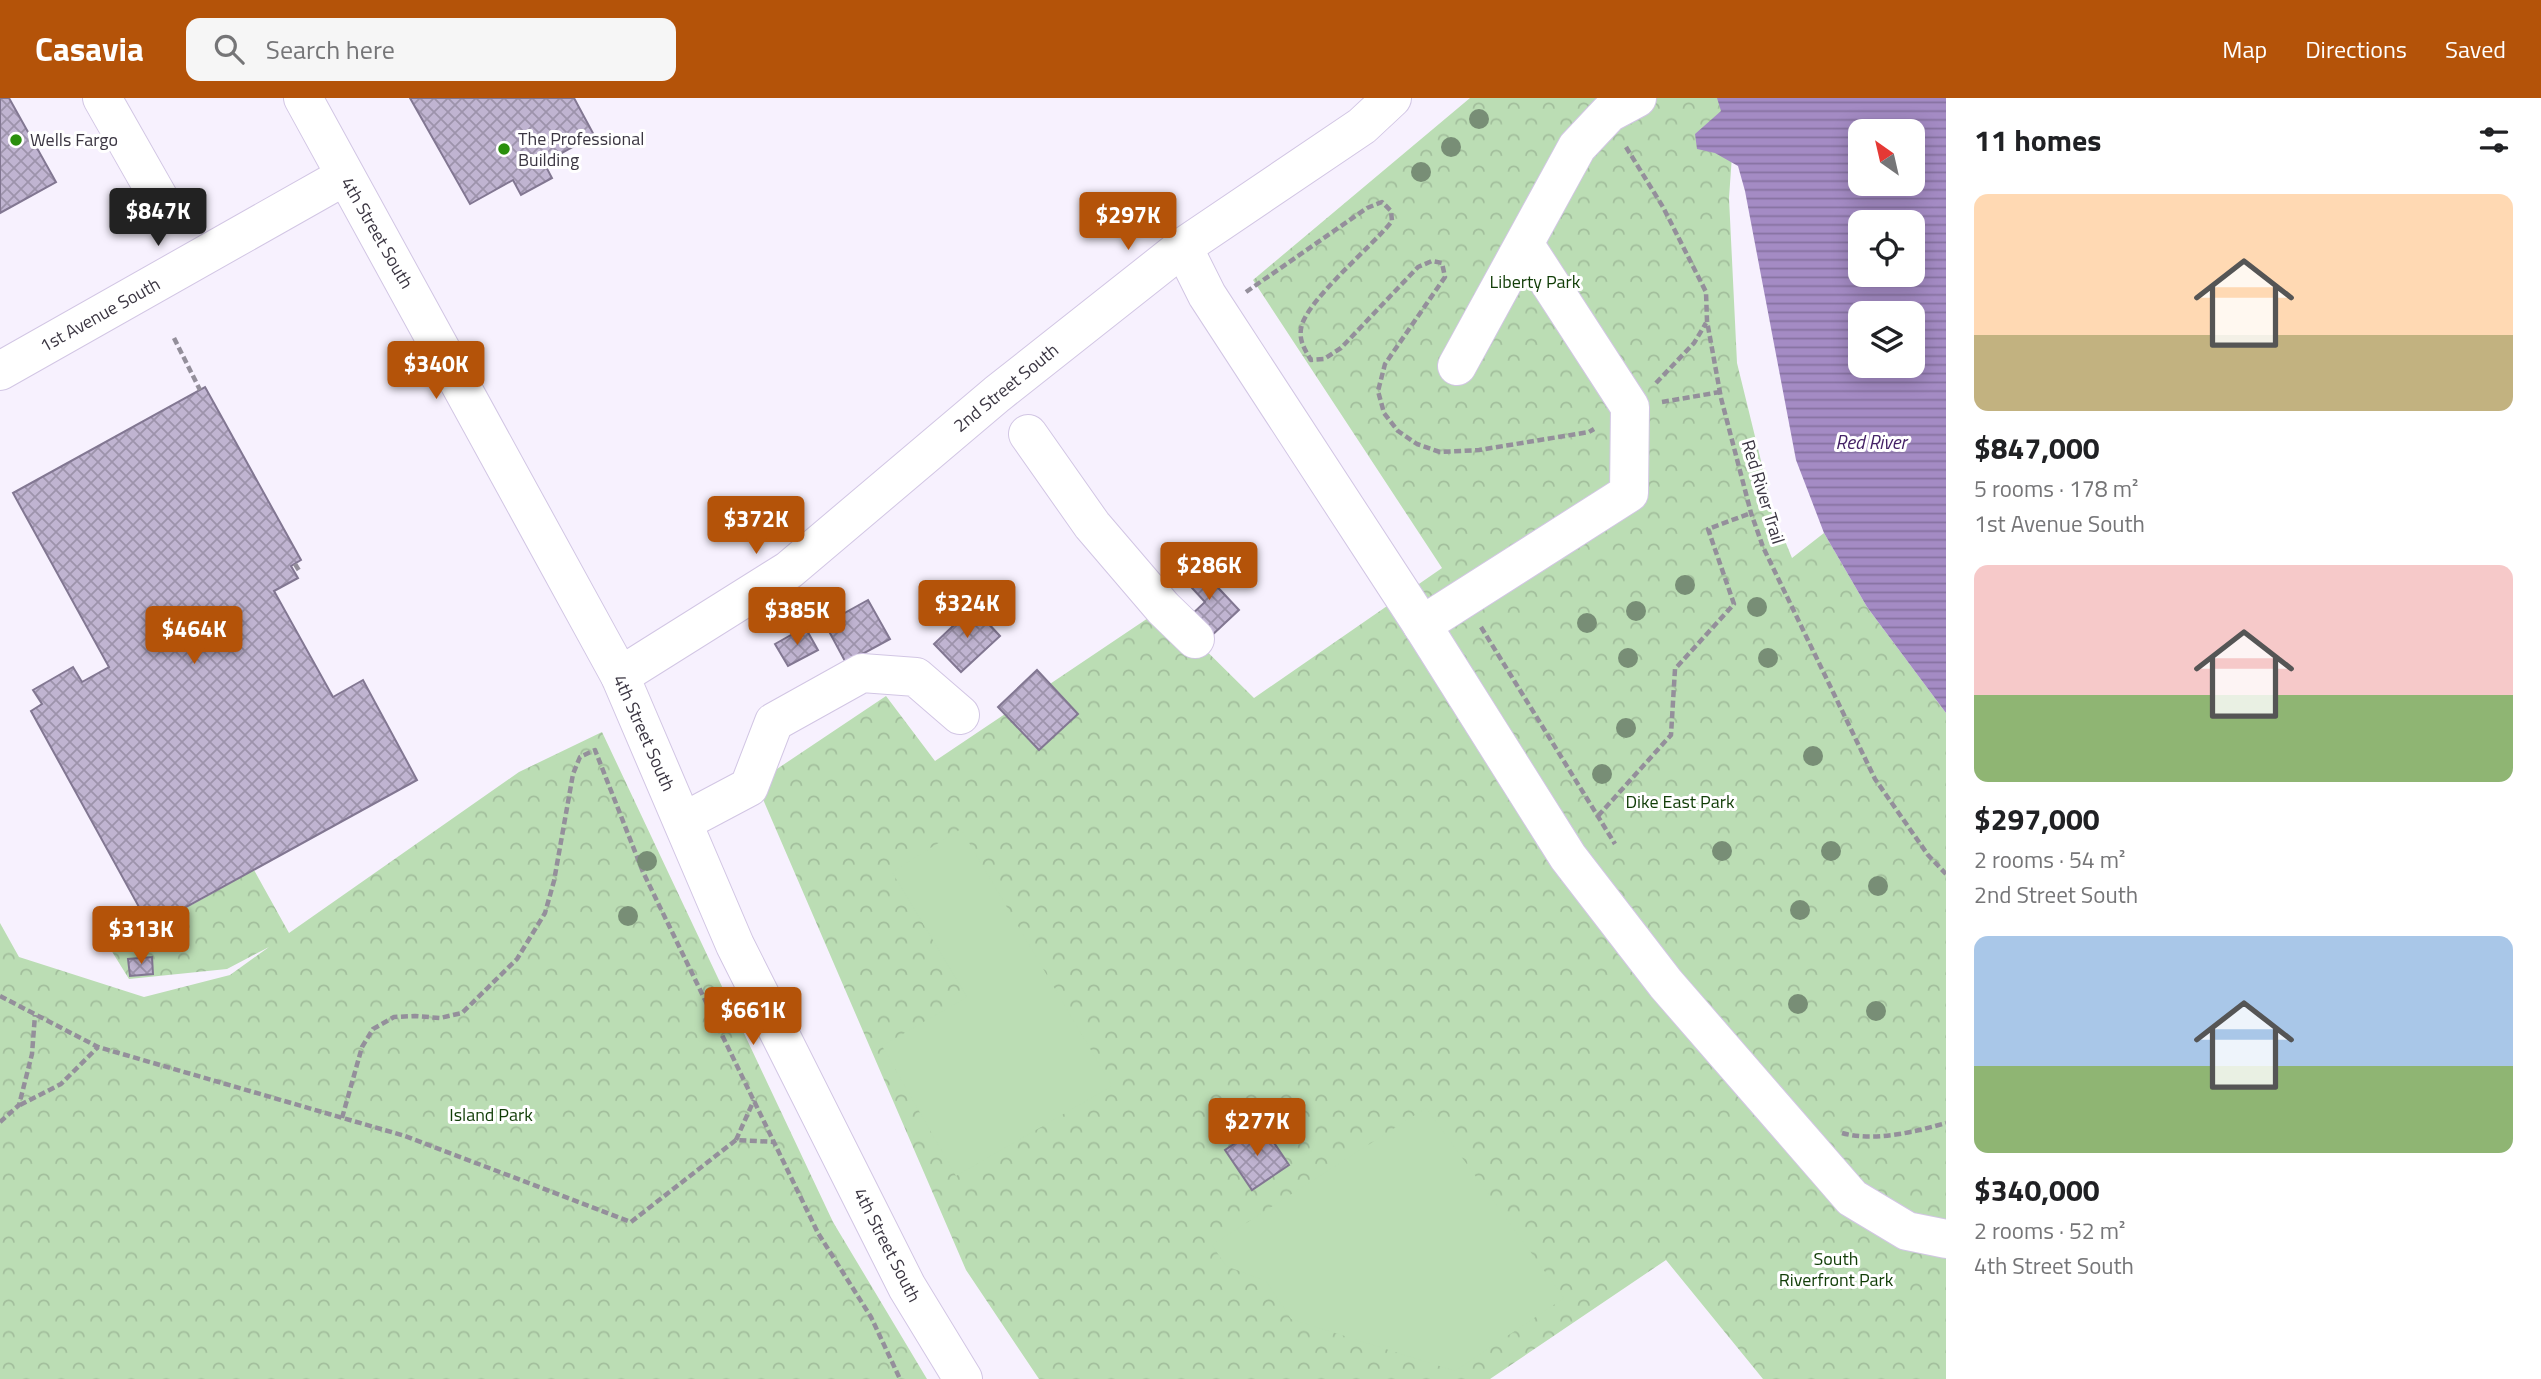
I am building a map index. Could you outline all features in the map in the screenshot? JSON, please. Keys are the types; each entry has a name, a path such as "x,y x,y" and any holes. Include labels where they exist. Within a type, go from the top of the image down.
{"street":[{"path":"102,98 165,209"},
{"name":"4th Street South","path":"303,98 620,676 735,946 907,1287 963,1379"},
{"name":"2nd Street South","path":"620,676 789,570 997,394 1183,247 1362,126 1392,98"},
{"path":"1457,366 1577,147 1623,106"},
{"name":"1st Avenue South","path":"0,371 345,176"},
{"path":"1422,625 1629,493 1630,407 1525,245"},
{"path":"1183,247 1217,311 1422,625 1568,857 1666,984 1852,1198 1907,1231 1946,1239"},
{"path":"1028,434 1092,525 1163,608 1195,639"},
{"path":"683,822 749,788 774,722 862,673 916,677 960,715"}],"path":[{"name":"Red River Trail","path":"1623,106 1621,140 1663,207 1706,292 1707,321 1720,392 1751,513 1763,547 1875,779 1928,855 1946,874"},
{"path":"1217,311 1367,208 1382,202 1391,211 1392,221 1309,309 1301,329 1302,346 1311,360 1324,359 1341,348 1418,267 1432,261 1442,263 1445,277 1385,364 1378,391 1384,413 1398,430 1417,444 1440,452 1479,450 1589,432 1630,407 1664,376 1707,321"},
{"path":"174,338 200,390"},
{"path":"1630,407 1720,392"},
{"path":"1598,816 1671,735 1675,669 1734,604 1708,529 1751,513"},
{"path":"295,564 300,572"},
{"path":"1463,599 1615,844"},
{"path":"342,1118 362,1047 373,1029 394,1017 440,1018 462,1013 517,959 545,913 573,774 580,757 595,750 643,872 818,1233 871,1317 900,1379"},
{"path":"0,996 98,1047 405,1136 631,1222 736,1140 754,1100"},
{"path":"19,1105 32,1054 35,1015"},
{"path":"0,1122 19,1105 61,1084 98,1047"},
{"path":"1831,1130 1857,1138 1922,1130 1946,1123"},
{"path":"736,1140 775,1142"}],"green space":[{"path":"1470,98 1736,98 1729,198 1737,363 1774,514 1792,558 1824,533 1867,607 1946,713 1946,1379 1763,1379 1666,1260 1490,1379 1039,1379 966,1270 756,783 886,696 935,761 1163,608 1254,698 1442,568 1253,280"},
{"name":"Island Park","path":"602,732 833,1222 927,1379 0,1379 0,923 19,957 144,997 230,975 269,947 227,969 129,979 111,950 254,870 289,933 519,772"},
{"path":"961,829 1112,1086 956,1176 882,1046 967,997 892,872"},
{"path":"1426,1108 1564,1298 1455,1371 1291,1319 1266,1281 1226,1266 1212,1245"}],"water":[{"name":"Red River","path":"1717,98 1946,98 1946,713 1867,607 1824,533 1796,460 1738,166 1715,153 1697,149 1695,134 1721,111"}],"building":[{"name":"Wells Fargo","path":"0,98 9,98 56,182 0,213"},
{"name":"The Professional Building","path":"410,98 574,98 594,135 544,163 552,178 521,195 513,180 470,204"},
{"path":"205,387 301,560 291,566 298,578 274,591 333,697 363,680 417,780 150,927 31,711 42,704 33,690 73,667 82,682 109,667 13,493"},
{"path":"1195,563 1239,610 1210,637 1190,616 1205,602 1181,576"},
{"path":"868,600 890,639 846,663 825,624"},
{"path":"973,607 1000,636 961,672 934,644"},
{"path":"805,627 818,650 788,666 775,644"},
{"path":"1037,670 1078,714 1039,750 998,707"},
{"path":"152,957 153,974 130,976 128,959"},
{"path":"1262,1125 1289,1165 1252,1190 1225,1150"}],"place":[{"name":"Wells Fargo","path":"16,140"},
{"name":"The Professional Building","path":"504,149"}],"park label":[{"name":"Liberty Park","path":"1535,282"},
{"name":"Dike East Park","path":"1680,802"},
{"name":"South Riverfront Park","path":"1836,1269"}]}
